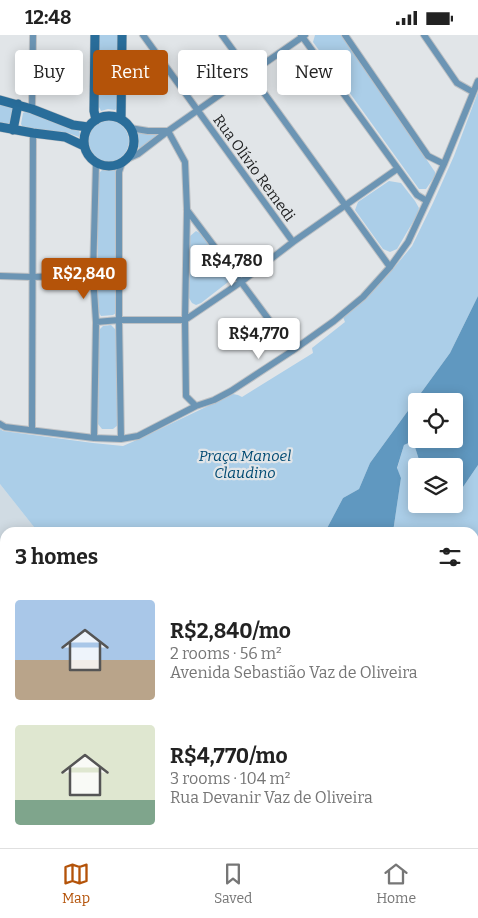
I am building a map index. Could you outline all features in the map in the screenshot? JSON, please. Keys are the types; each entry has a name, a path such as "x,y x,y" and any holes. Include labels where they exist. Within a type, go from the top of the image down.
{"street":[{"path":"32,109 33,35"},
{"path":"95,35 94,111 96,120"},
{"path":"121,119 122,35"},
{"name":"Rua Olívio Remedi","path":"143,35 292,242"},
{"path":"222,35 233,50"},
{"path":"345,35 428,156 444,165"},
{"path":"424,35 457,83 473,92"},
{"path":"267,61 303,36 397,169 417,195 427,201"},
{"path":"0,424 5,427 94,438 121,439 138,435 231,391 334,321 363,297 390,267 408,242 444,165 478,81"},
{"path":"121,439 119,172 124,161 131,153 134,145 133,136 130,128 121,119 104,116 88,127 84,140 86,153 90,159 105,166 114,166 124,161 138,154 218,95"},
{"path":"265,95 390,267"},
{"path":"0,100 18,104 73,125 88,127"},
{"path":"13,130 18,104"},
{"path":"0,127 65,137 84,146"},
{"path":"130,128 148,131 168,131"},
{"path":"168,131 186,162 186,396 196,406"},
{"path":"32,430 33,133"},
{"path":"94,438 96,322 93,275 96,163"},
{"path":"96,322 185,320 241,282 292,242 397,169"},
{"path":"187,211 292,351"},
{"path":"0,276 93,275"}],"shaded area":[{"path":"478,296 478,465 463,487 463,458 418,458 415,448 463,448 463,393 421,393 450,353"},
{"path":"408,411 408,443 404,445 397,468 401,478 394,527 328,527 343,498 359,489 370,463"},
{"path":"0,484 34,527 0,527"}],"green space":[{"path":"99,35 118,35 118,50 99,50"},
{"path":"315,35 342,35 435,172 435,176 426,189 419,189 351,95 351,50 319,50 313,42"},
{"name":"Praça Manoel Claudino","path":"478,92 478,296 450,353 421,393 408,393 408,411 370,463 359,489 343,498 328,527 34,527 0,484 0,429 3,431 123,446 233,394 242,397 313,353 312,348 345,322 343,317 365,299 412,246 454,156"},
{"path":"99,95 117,95 117,108 115,110 101,111"},
{"path":"0,102 11,106 14,110 12,121 6,125 0,123"},
{"path":"27,111 79,130 79,137 68,133 24,129 21,124 23,113"},
{"path":"112,120 120,123 126,129 129,141 126,153 120,159 104,162 96,159 90,153 87,137 90,129 96,123"},
{"path":"139,132 157,136 140,149 137,145 137,134"},
{"path":"102,170 115,170 117,174 116,313 101,316 98,311 98,174"},
{"path":"389,181 401,183 419,208 417,215 397,249 390,252 383,249 355,210 358,202"},
{"path":"196,231 200,233 232,279 196,305 189,298 189,237"},
{"path":"111,325 116,330 118,425 113,429 102,429 98,424 99,330 103,326"},
{"path":"408,443 408,448 415,448 418,458 408,458 408,513 463,513 463,487 478,465 478,527 394,527 401,478 397,469 404,445"}]}
